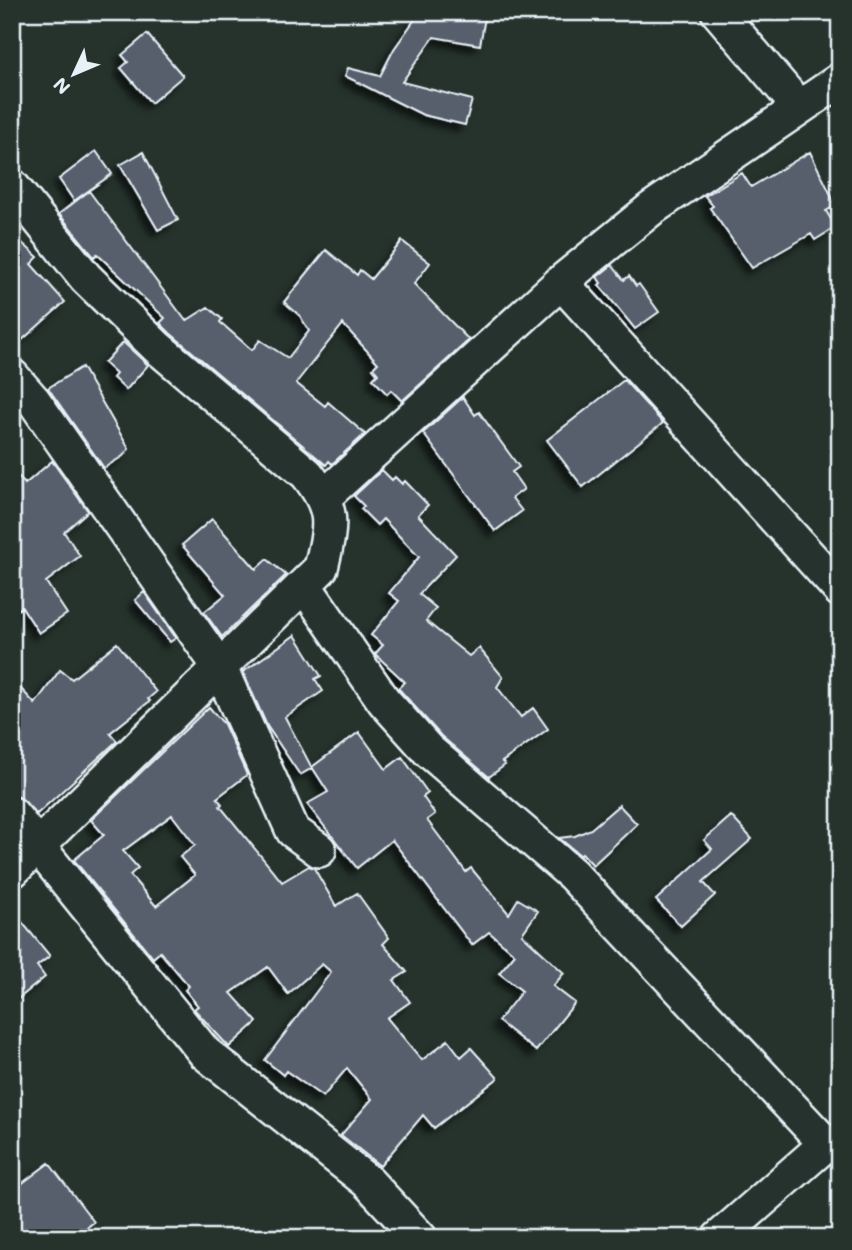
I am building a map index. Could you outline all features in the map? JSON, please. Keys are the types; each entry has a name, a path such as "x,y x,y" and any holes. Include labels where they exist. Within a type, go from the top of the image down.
{"street":[{"path":"718,12 799,107"},
{"path":"324,496 561,282 651,209 840,80"},
{"path":"12,186 86,278 157,347 307,474 324,496 330,519 321,568 12,871"},
{"path":"561,282 840,590"},
{"path":"12,376 42,412 220,668 293,831 319,850"},
{"path":"304,584 384,701 428,750 572,874 834,1142 719,1238"},
{"path":"12,814 205,1053 368,1182 420,1238"}],"building":[{"path":"420,12 486,12 480,45 434,37 402,82 472,100 465,125 423,115 345,76 348,68 380,76 394,49"},
{"path":"147,34 183,76 151,103 121,68 128,62 122,55"},
{"path":"96,151 112,174 74,201 59,179"},
{"path":"143,152 178,220 158,230 120,165"},
{"path":"810,152 836,205 826,211 836,227 815,240 811,234 752,268 710,208 713,206 705,196 742,173 751,187"},
{"path":"89,191 186,321 208,307 222,319 220,322 252,350 260,340 288,358 309,331 300,316 284,302 326,250 357,275 360,270 371,279 402,241 430,263 414,284 469,340 402,401 391,390 387,394 373,379 378,374 373,368 378,363 343,324 296,383 325,406 328,402 365,434 332,464 329,461 326,465 170,333 160,323 165,318 97,254 94,257 59,214"},
{"path":"12,234 38,257 31,264 65,302 12,349"},
{"path":"612,265 624,280 629,276 636,286 639,284 659,312 635,329 599,285 601,283 597,277"},
{"path":"123,342 148,365 126,390 113,378 116,374 104,363"},
{"path":"82,367 129,449 104,468 48,388"},
{"path":"624,380 663,423 583,487 547,440"},
{"path":"463,397 475,415 479,412 519,467 512,472 524,489 512,498 522,511 495,531 423,433"},
{"path":"52,461 88,511 64,532 80,556 46,582 67,614 39,633 22,607 12,614 12,540 20,534 12,525 12,469 25,484"},
{"path":"382,470 392,480 395,477 402,484 405,481 428,505 418,515 456,555 419,594 436,608 426,621 469,656 479,648 503,677 497,687 521,717 533,708 548,729 502,762 505,765 489,777 441,736 398,688 405,682 375,654 383,645 371,635 399,601 389,593 419,557 383,519 377,525 361,509 364,506 354,496"},
{"path":"212,519 256,569 267,559 286,575 222,637 204,612 225,595 182,545"},
{"path":"144,592 176,638 170,642 135,600"},
{"path":"295,635 321,676 315,679 323,691 285,717 312,768 300,775 267,726 243,672"},
{"path":"117,643 156,692 148,699 150,701 110,733 117,741 37,814 12,791 12,679 35,704 60,670 72,679"},
{"path":"209,707 224,724 247,775 217,798 222,804 220,806 282,882 309,866 314,868 336,906 357,893 389,938 383,944 407,972 394,980 410,1002 387,1018 422,1060 448,1040 461,1057 471,1048 498,1078 434,1128 423,1115 380,1166 341,1135 372,1099 347,1068 323,1097 286,1071 283,1075 265,1060 331,972 322,964 288,994 268,967 231,993 257,1022 229,1047 194,1009 198,1006 185,990 189,986 160,952 153,958 74,860 104,835 91,820","holes":["172,815 195,845 180,857 195,875 156,906 130,875 138,868 123,851"]},
{"path":"359,732 386,769 402,757 428,793 423,797 435,814 427,820 466,872 471,868 509,914 518,899 538,911 522,934 564,973 553,986 575,1003 536,1051 498,1021 522,991 499,973 515,954 489,932 472,945 392,840 357,868 307,804 328,792 312,767"},
{"path":"619,805 637,824 593,865 582,853 580,855 559,838 575,836 591,829"},
{"path":"731,816 752,839 703,882 715,895 681,926 656,900 712,849 704,840"},
{"path":"12,910 50,956 37,966 45,977 12,1004"},
{"path":"49,1163 94,1222 73,1238 12,1238 12,1191"}]}
